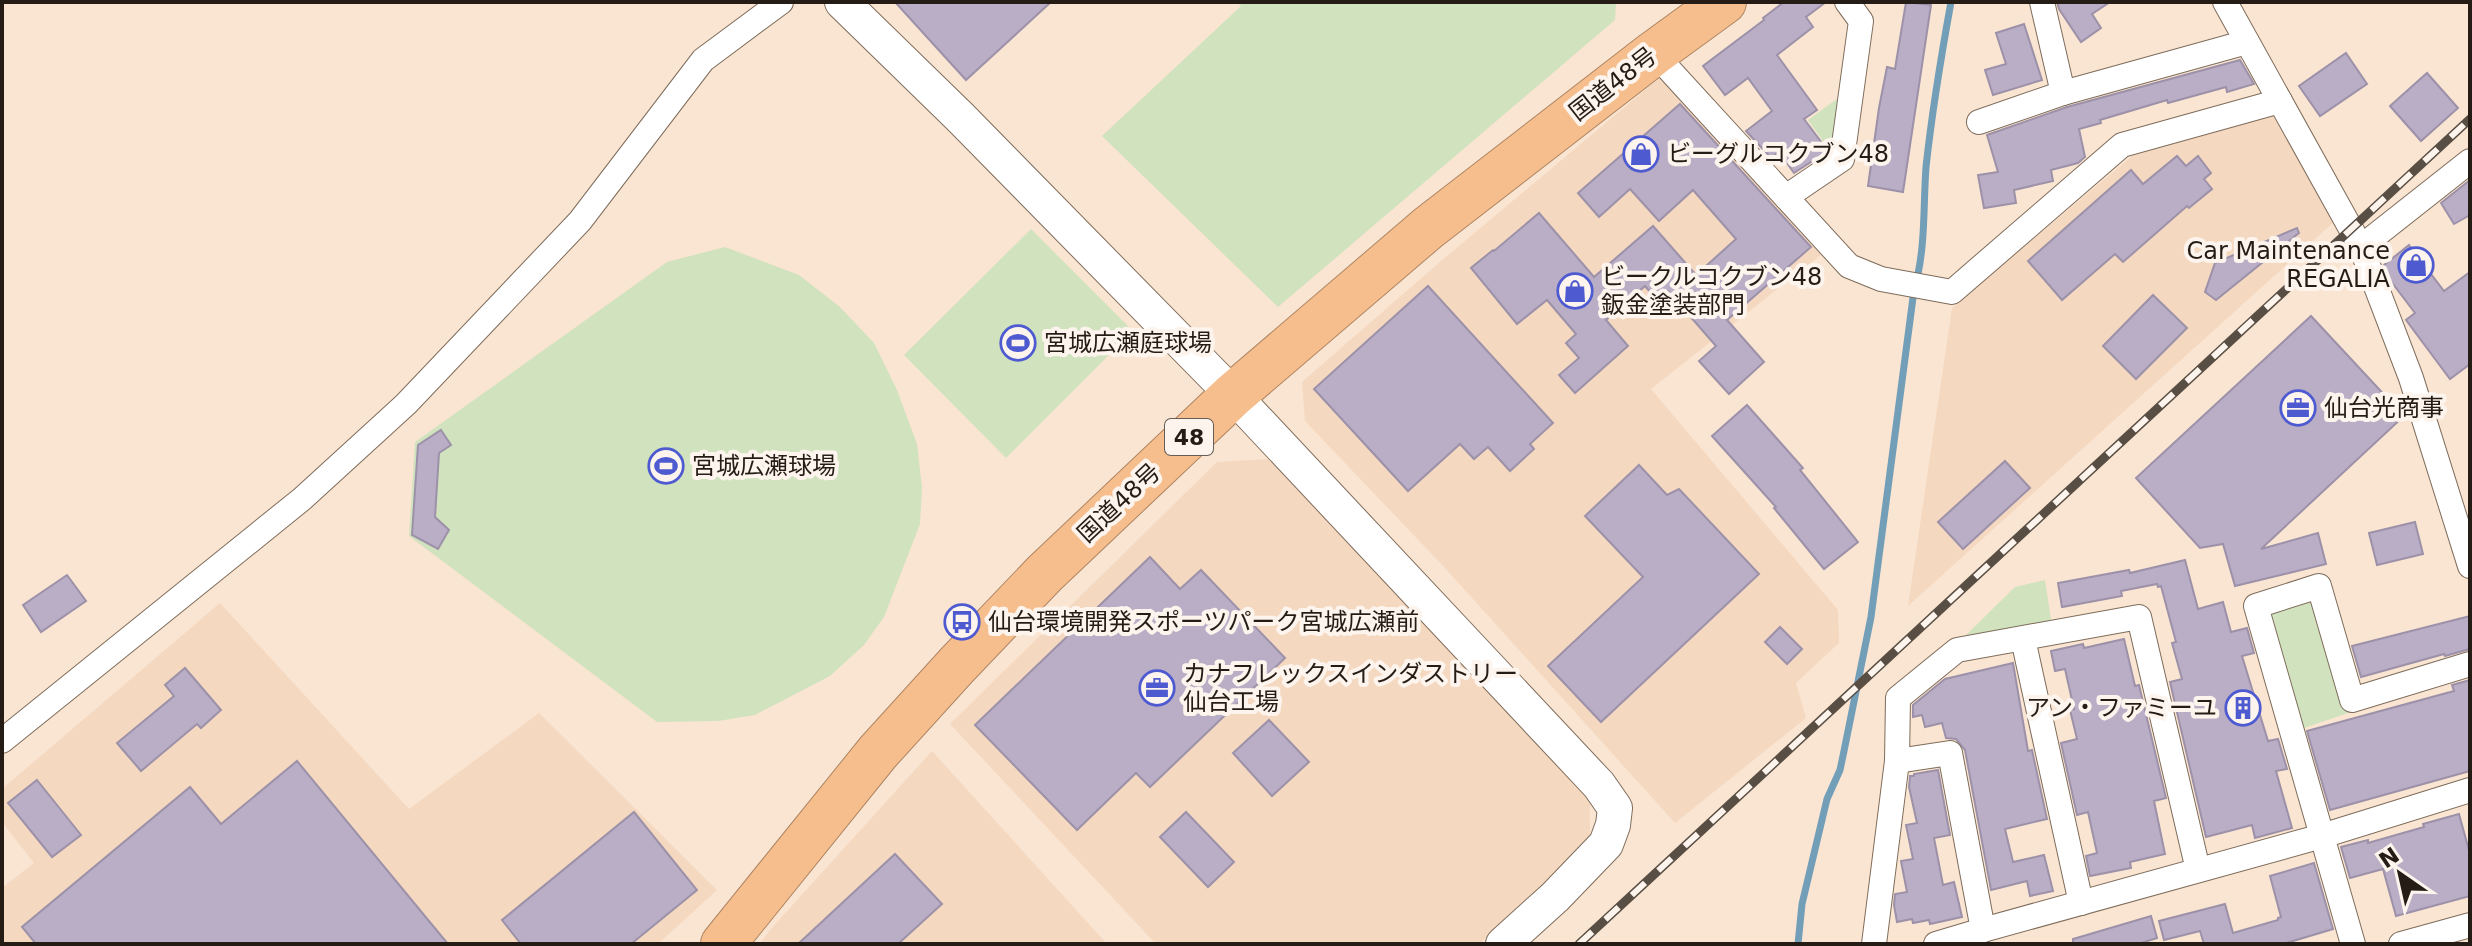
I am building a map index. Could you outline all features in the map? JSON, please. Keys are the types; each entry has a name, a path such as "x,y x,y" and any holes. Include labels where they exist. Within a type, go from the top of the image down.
{"highway":[{"name":"国道48号","path":"723,944 878,752 957,665 1044,574 1233,395 1428,228 1724,2"}],"street":[{"path":"2,741 302,499 406,404 580,221 703,60 781,2"},
{"path":"842,2 961,118 1233,395 1599,785 1615,808 1606,844 1555,897 1503,944"},
{"path":"1786,197 1842,159 1861,21 1847,2"},
{"path":"2042,2 2063,93"},
{"path":"2225,2 2361,247 2411,378 2470,566"},
{"path":"1979,122 2063,93 2247,42"},
{"path":"1654,53 1849,266 1881,279 1952,292 2122,145 2280,101"},
{"path":"2361,247 2470,161"},
{"path":"2353,944 2256,606 2319,586 2352,700 2470,664"},
{"path":"1874,944 1897,761 1898,698 1957,650 2139,617 2198,870"},
{"path":"2023,639 2081,903"},
{"path":"1897,761 1950,753 1983,930"},
{"path":"1936,944 2322,836 2470,790"},
{"path":"2401,944 2470,925"}],"shaded area":[{"path":"1664,74 1827,250 1651,389 1838,610 1839,643 1796,683 1806,718 1675,823 1445,568 1305,421 1302,382"},
{"path":"2273,115 2335,221 1908,606 1952,308 2132,156"},
{"name":"カナフレックスインダストリー 仙台工場","path":"1268,459 1590,792 1590,841 1479,944 1156,944 950,724 1217,462"},
{"path":"220,603 409,809 539,713 717,890 658,944 2,944 2,888 34,863 2,822 2,789"},
{"path":"932,751 1107,944 760,944"}],"green space":[{"path":"1238,2 1616,2 1615,20 1278,307 1102,136 1241,6"},
{"path":"1848,91 1833,155 1808,120"},
{"name":"宮城広瀬庭球場","path":"1031,229 1133,331 1006,458 904,355"},
{"name":"宮城広瀬球場","path":"725,247 799,275 840,307 874,343 897,390 917,444 922,488 920,524 884,617 864,645 830,676 755,715 718,721 657,722 409,536 415,442 667,262"},
{"path":"2045,580 2052,626 1962,639 2015,587"},
{"path":"2311,595 2348,713 2304,728 2266,609"}],"building":[{"path":"895,2 1051,2 966,80"},
{"path":"1784,2 1826,2 1806,17 1813,27 1777,55 1817,110 1804,119 1828,151 1794,173 1779,152 1771,158 1746,131 1772,111 1748,78 1725,95 1703,66"},
{"path":"1906,2 1931,5 1903,192 1868,186 1887,67 1895,69"},
{"path":"2057,2 2110,2 2092,14 2101,28 2081,42"},
{"path":"2024,24 2042,80 1993,95 1985,70 2006,64 1996,33"},
{"path":"2346,53 2367,84 2320,116 2299,86"},
{"path":"2240,60 2254,84 2227,92 2226,87 2168,103 2167,100 2079,129 2085,157 2078,163 2051,170 2053,181 2014,190 2016,203 1984,208 1978,175 1998,172 1987,135 2067,107"},
{"path":"2427,73 2458,108 2421,141 2390,106"},
{"path":"1680,104 1811,247 1727,320 1764,362 1729,394 1699,361 1716,346 1668,291 1657,300 1645,286 1606,320 1628,346 1575,393 1559,375 1579,358 1566,343 1576,334 1547,300 1517,324 1471,268 1539,213 1594,277 1653,226 1696,275 1736,239 1693,190 1659,221 1630,189 1599,217 1578,193"},
{"path":"2177,156 2186,166 2198,156 2211,173 2204,179 2212,189 2189,208 2187,206 2123,262 2115,254 2062,300 2028,261 2131,170 2143,184"},
{"path":"2470,180 2470,215 2454,224 2441,203"},
{"path":"2297,228 2299,233 2216,300 2205,292 2215,263"},
{"path":"2409,245 2444,291 2470,272 2470,364 2450,379 2406,320 2415,313 2390,280 2384,265"},
{"path":"1428,286 1553,423 1530,444 1534,449 1510,471 1488,447 1474,459 1460,444 1408,491 1314,389"},
{"path":"2153,295 2187,328 2136,379 2103,346"},
{"path":"2311,316 2404,416 2261,549 2318,533 2326,564 2235,586 2223,544 2200,548 2136,478"},
{"path":"1747,405 1803,468 1800,470 1858,542 1824,569 1776,507 1712,436"},
{"path":"441,430 451,445 439,453 435,517 449,530 438,549 412,535 418,445"},
{"path":"2005,461 2030,488 1963,549 1938,522"},
{"path":"1639,465 1667,495 1679,489 1759,574 1601,722 1548,666 1643,577 1585,516"},
{"path":"2415,522 2423,554 2377,565 2369,533"},
{"path":"1150,557 1180,589 1201,570 1285,658 1150,787 1136,773 1077,830 975,725"},
{"path":"2185,560 2198,609 2223,602 2231,632 2247,628 2254,653 2242,656 2268,741 2278,739 2287,769 2276,771 2292,828 2255,838 2252,825 2206,837 2170,682 2182,679 2161,586 2157,584 2121,591 2122,596 2062,607 2058,583 2129,570 2130,573"},
{"path":"67,575 86,601 41,632 23,605"},
{"path":"2470,616 2470,649 2361,677 2352,646"},
{"path":"1780,627 1802,649 1787,664 1765,642"},
{"path":"2124,639 2135,686 2139,685 2166,798 2154,801 2165,854 2130,862 2131,868 2090,876 2086,856 2097,853 2088,812 2077,815 2061,743 2077,739 2070,710 2074,709 2065,669 2055,671 2051,651"},
{"path":"2013,663 2028,751 2032,750 2047,819 2005,829 2013,862 2044,855 2053,891 2030,896 2027,881 1991,890 1965,750 1956,739 1946,738 1942,723 1925,727 1922,715 1913,717 1913,705 1945,679"},
{"path":"185,668 221,710 201,728 197,724 141,771 117,743 174,696 165,685"},
{"path":"2470,680 2470,771 2330,810 2307,731 2454,691 2452,685"},
{"path":"1269,720 1309,762 1272,796 1233,753"},
{"path":"297,761 448,944 36,944 22,927 190,787 221,824"},
{"path":"1938,770 1950,835 1934,838 1943,885 1954,882 1962,917 1930,924 1929,920 1897,922 1895,894 1907,892 1901,861 1913,859 1906,825 1917,823 1909,787 1910,776"},
{"path":"37,780 81,835 52,857 8,803"},
{"path":"634,812 697,890 631,944 521,944 502,920"},
{"path":"1186,812 1234,862 1208,887 1160,837"},
{"path":"2459,814 2470,854 2470,896 2396,916 2383,869 2350,878 2341,847 2368,840 2368,843"},
{"path":"895,854 942,904 898,944 798,944"},
{"path":"2314,863 2333,929 2283,944 2204,944 2200,931 2164,940 2159,921 2225,904 2233,933 2278,920 2281,917 2270,876"},
{"path":"2151,916 2157,938 2138,944 2073,944 2073,939"}],"waterway":[{"path":"1798,944 1802,904 1827,799 1840,770 1871,617 1914,290 1921,259 1931,126 1951,2"}],"railway":[{"path":"1579,944 2470,119"}],"place":[{"name":"ビーグルコクブン48","path":"1641,154"},
{"name":"Car Maintenance REGALIA","path":"2416,265"},
{"name":"ビークルコクブン48 鈑金塗装部門","path":"1575,291"},
{"name":"宮城広瀬庭球場","path":"1018,343"},
{"name":"仙台光商事","path":"2298,408"},
{"name":"宮城広瀬球場","path":"666,466"},
{"name":"仙台環境開発スポーツパーク宮城広瀬前","path":"962,622"},
{"name":"カナフレックスインダストリー 仙台工場","path":"1157,688"},
{"name":"アン・ファミーユ","path":"2243,708"}]}
